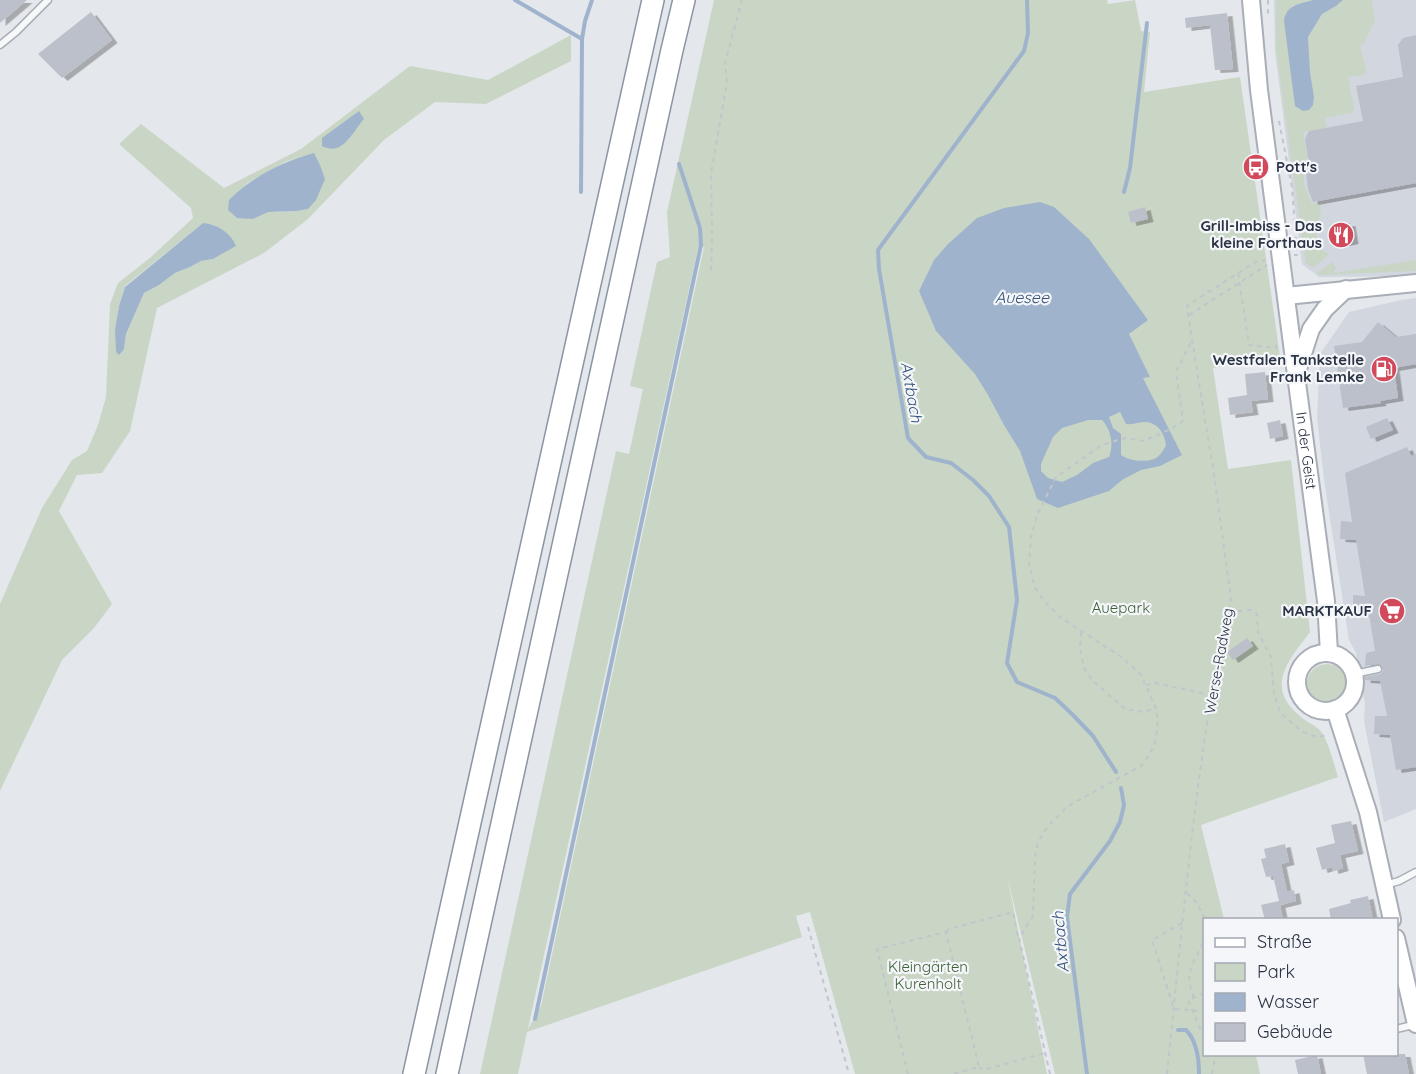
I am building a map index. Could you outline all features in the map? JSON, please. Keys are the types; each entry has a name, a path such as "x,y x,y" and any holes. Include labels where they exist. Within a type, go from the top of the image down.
{"highway":[{"path":"414,1074 654,0"},
{"path":"447,1074 684,0"}],"main road":[{"name":"In der Geist","path":"1251,0 1274,258 1286,296 1326,601 1329,653"},
{"path":"1286,296 1416,283"},
{"path":"1296,375 1311,329 1325,309 1346,289"},
{"path":"1321,653 1337,655 1350,666 1354,674 1355,683 1349,699 1335,710 1312,708 1300,697 1297,689 1296,681 1301,666 1306,660 1321,653"},
{"path":"1335,710 1368,812 1392,918"},
{"path":"1398,947 1416,1024"}],"lane":[{"path":"0,45 48,0"},
{"path":"1354,674 1378,669"},
{"path":"1385,885 1398,882 1416,872"},
{"path":"1398,1028 1416,1024"}],"path":[{"path":"711,270 711,173 727,83 725,63 742,0"},
{"path":"1268,0 1268,13"},
{"path":"1274,258 1267,266 1189,315 1187,306 1257,261 1274,258 1297,255 1292,187 1279,118"},
{"path":"1238,273 1249,345 1276,348 1275,336"},
{"name":"Werse-Radweg","path":"1167,1074 1185,892 1212,695 1231,598 1189,315"},
{"path":"1018,938 1033,916 1035,857 1038,842 1048,826 1068,806 1141,766 1149,757 1154,746 1158,720 1156,708 1141,675 1120,656 1060,617 1035,588 1029,564 1031,537 1037,515 1056,477 1102,445 1125,438 1144,441 1183,421 1176,372 1192,340"},
{"path":"1229,612 1251,610 1257,614 1258,632 1271,657 1274,694 1280,712 1301,731 1317,737 1343,731"},
{"path":"1081,632 1080,648 1084,668 1092,681 1125,709 1144,712 1156,708"},
{"path":"1146,685 1156,683 1212,695"},
{"path":"1185,892 1197,902 1205,918"},
{"path":"908,1074 877,949 1013,912 1050,1074"},
{"path":"1182,923 1152,940 1174,1009 1200,1011"},
{"path":"808,927 849,1074"},
{"path":"946,932 979,1067"},
{"path":"1194,998 1189,972 1203,941"},
{"path":"1203,994 1188,1000 1201,1030 1203,1029"},
{"path":"953,1074 979,1067 983,1070 1045,1053"},
{"path":"1212,1074 1216,1056"}],"shaded area":[{"path":"1274,0 1416,0 1416,276 1319,277 1302,264 1275,51"},
{"path":"1416,298 1416,809 1384,822 1364,721 1365,704 1356,653 1349,640 1324,480 1317,417 1320,354 1349,312"}],"green space":[{"path":"714,0 1107,0 1108,4 1135,0 1141,31 1150,32 1144,92 1240,77 1280,356 1213,368 1228,469 1291,460 1310,632 1288,663 1282,684 1283,695 1289,705 1322,733 1338,777 1201,825 1224,918 1203,918 1203,1056 1256,1056 1260,1074 1055,1074 1007,876 1047,1074 855,1074 810,912 796,916 802,937 527,1032 518,1074 480,1074 616,451 629,454 643,389 630,386 657,262 670,257 667,212","holes":["704,247 541,1006 528,1029 698,248"]},
{"path":"1276,0 1313,0 1291,6 1313,105 1308,37 1322,14 1343,0 1372,0 1375,20 1363,45 1360,45 1366,72 1364,75 1348,77 1354,109 1352,113 1325,118 1327,128 1303,132 1308,164 1304,166 1304,185 1312,204 1319,202 1321,215 1317,223 1316,235 1323,251 1329,254 1313,268 1306,263 1276,51"},
{"path":"571,35 571,61 486,104 435,102 384,140 308,219 264,253 157,308 130,431 102,473 77,475 59,511 112,604 94,628 62,660 0,791 0,604 42,508 72,460 87,451 98,425 106,397 110,304 118,283 151,257 193,218 191,208 119,144 141,124 224,188 301,149 410,66 488,80","holes":["303,156 308,209 268,212 246,184 285,162","203,223 235,246 213,259 201,261 175,273 144,293 126,334 124,349 115,329 125,286"]},
{"path":"1416,260 1416,271 1319,275 1317,273 1332,262 1336,268 1335,273"},
{"path":"1327,664 1341,670 1347,684 1341,698 1327,704 1313,698 1307,684 1313,670"}],"water":[{"path":"1313,0 1343,0 1322,14 1308,37 1314,97 1313,105 1309,110 1303,111 1295,106 1284,21 1290,8"},
{"path":"359,111 364,119 346,142 336,148 329,149 322,146 322,138"},
{"path":"314,153 325,179 316,200 308,209 268,212 253,219 237,218 228,210 229,200 258,177 279,165"},
{"name":"Auesee","path":"1040,202 1054,207 1089,239 1148,320 1129,334 1150,377 1143,378 1182,455 1160,466 1141,470 1122,480 1109,491 1058,508 1037,499 1020,451 975,374 936,331 919,291 934,260 948,244 977,218 1004,208","holes":["1120,412 1126,424 1146,422 1160,430 1166,446 1157,457 1152,460 1138,461 1121,455 1121,434 1113,428 1109,417","1088,420 1102,420 1108,428 1111,437 1109,457 1093,463 1077,475 1062,482 1048,478 1041,471 1041,464 1053,437 1062,428"]},
{"path":"203,223 223,230 236,246 213,259 201,261 175,273 144,293 126,334 124,349 119,355 116,352 115,329 125,287"}],"building":[{"path":"0,0 27,0 0,23"},
{"path":"91,12 112,40 62,78 38,54"},
{"path":"1227,13 1233,69 1215,70 1210,25 1186,28 1185,18"},
{"path":"1416,35 1416,183 1313,202 1308,189 1306,173 1306,165 1309,165 1305,139 1309,131 1363,121 1356,86 1403,77 1398,45 1403,38"},
{"path":"1145,207 1148,219 1131,223 1128,212"},
{"path":"1350,223 1353,241 1340,244 1337,225"},
{"path":"1378,322 1396,337 1416,334 1416,364 1394,368 1398,398 1380,401 1381,403 1343,408 1334,346 1362,342"},
{"path":"1265,372 1268,399 1251,401 1253,412 1230,415 1228,398 1247,395 1245,374"},
{"path":"1387,418 1393,430 1371,439 1366,427"},
{"path":"1280,420 1283,436 1270,439 1267,423"},
{"name":"MARKTKAUF","path":"1407,447 1411,456 1416,454 1416,767 1396,770 1390,735 1374,734 1375,716 1387,716 1380,681 1365,680 1365,677 1380,674 1383,669 1379,664 1365,666 1366,653 1375,651 1369,614 1353,613 1353,595 1365,596 1356,540 1340,539 1341,521 1352,522 1345,473"},
{"path":"1247,638 1253,646 1233,660 1227,652"},
{"path":"1351,821 1358,851 1340,855 1343,868 1333,871 1332,867 1322,870 1316,848 1335,843 1331,825"},
{"path":"1285,844 1289,862 1281,864 1287,892 1294,890 1296,901 1280,905 1283,918 1264,918 1261,905 1279,901 1273,876 1266,877 1261,859 1266,858 1264,849"},
{"path":"1368,896 1373,918 1331,918 1329,909 1351,903 1350,900"},
{"path":"1405,1054 1409,1074 1367,1074 1363,1056"},
{"path":"1317,1056 1321,1074 1298,1074 1295,1060"}],"waterway":[{"path":"515,0 582,39"},
{"path":"581,192 582,39 592,0"},
{"name":"Axtbach","path":"1027,0 1028,33 1024,51 878,250 879,269 908,438 926,457 951,463 973,480 989,496 1009,527 1017,600 1007,663 1017,682 1055,698 1073,715 1093,736 1116,772"},
{"path":"1124,192 1130,168 1147,23"},
{"path":"535,1019 701,245 700,228 679,164"},
{"name":"Axtbach","path":"1087,1074 1067,917 1070,894 1110,841 1120,822 1124,805 1121,788"},
{"path":"1178,1030 1186,1030 1193,1039 1198,1056 1199,1074"}],"place":[{"name":"Pott's","path":"1256,167"},
{"name":"Grill-Imbiss - Das kleine Forthaus","path":"1341,235"},
{"name":"Westfalen Tankstelle Frank Lemke","path":"1384,369"},
{"name":"MARKTKAUF","path":"1392,611"}],"park label":[{"name":"Auepark","path":"1121,608"},
{"name":"Kleingärten Kurenholt","path":"928,976"}]}
